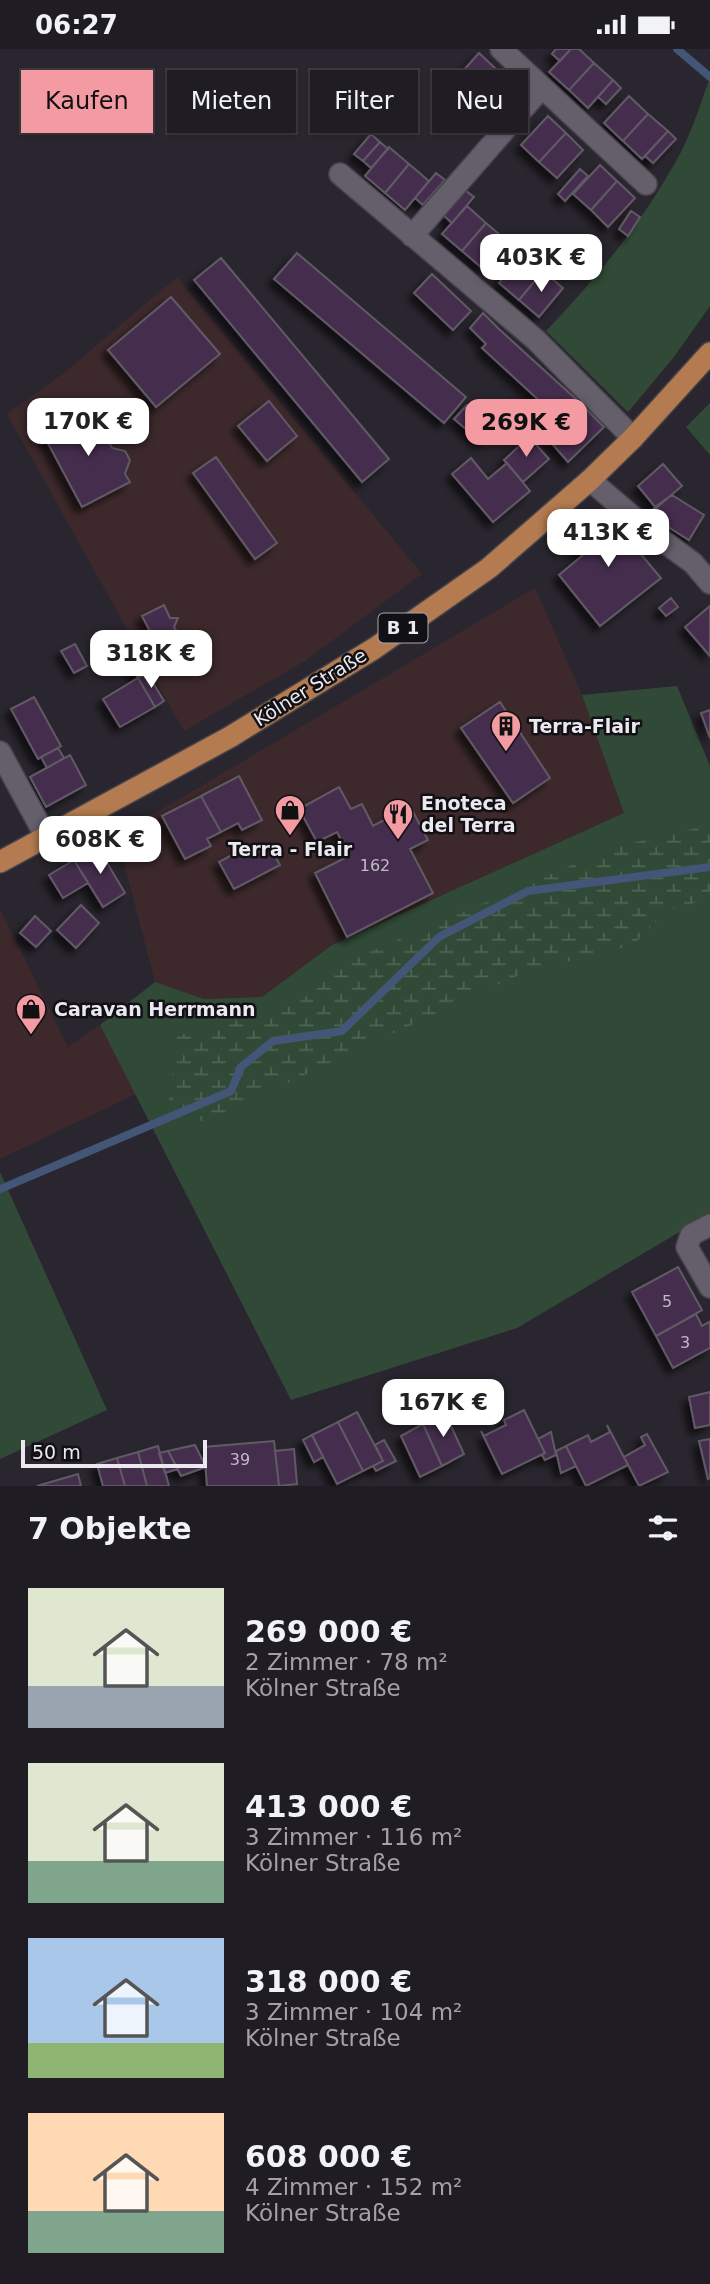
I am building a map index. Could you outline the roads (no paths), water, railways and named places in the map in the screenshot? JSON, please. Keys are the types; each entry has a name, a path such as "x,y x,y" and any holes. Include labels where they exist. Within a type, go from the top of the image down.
{"main road":[{"name":"Kölner Straße","path":"0,862 230,737 375,648 489,568 590,480 633,438 710,353"}],"street":[{"path":"501,49 646,184"},
{"path":"412,236 542,87"},
{"path":"340,174 536,340 633,438"},
{"path":"590,480 648,530 692,563 710,583"},
{"path":"0,752 46,837"},
{"path":"710,1224 691,1235 687,1247 710,1287"}],"waterway":[{"path":"677,49 710,77"},
{"path":"0,1189 231,1091 241,1067 273,1041 342,1031 439,937 528,891 710,867"}],"place":[{"name":"Terra-Flair","path":"506,753"},
{"name":"Terra - Flair","path":"290,837"},
{"name":"Enoteca del Terra","path":"398,841"},
{"name":"Caravan Herrmann","path":"31,1036"}]}
